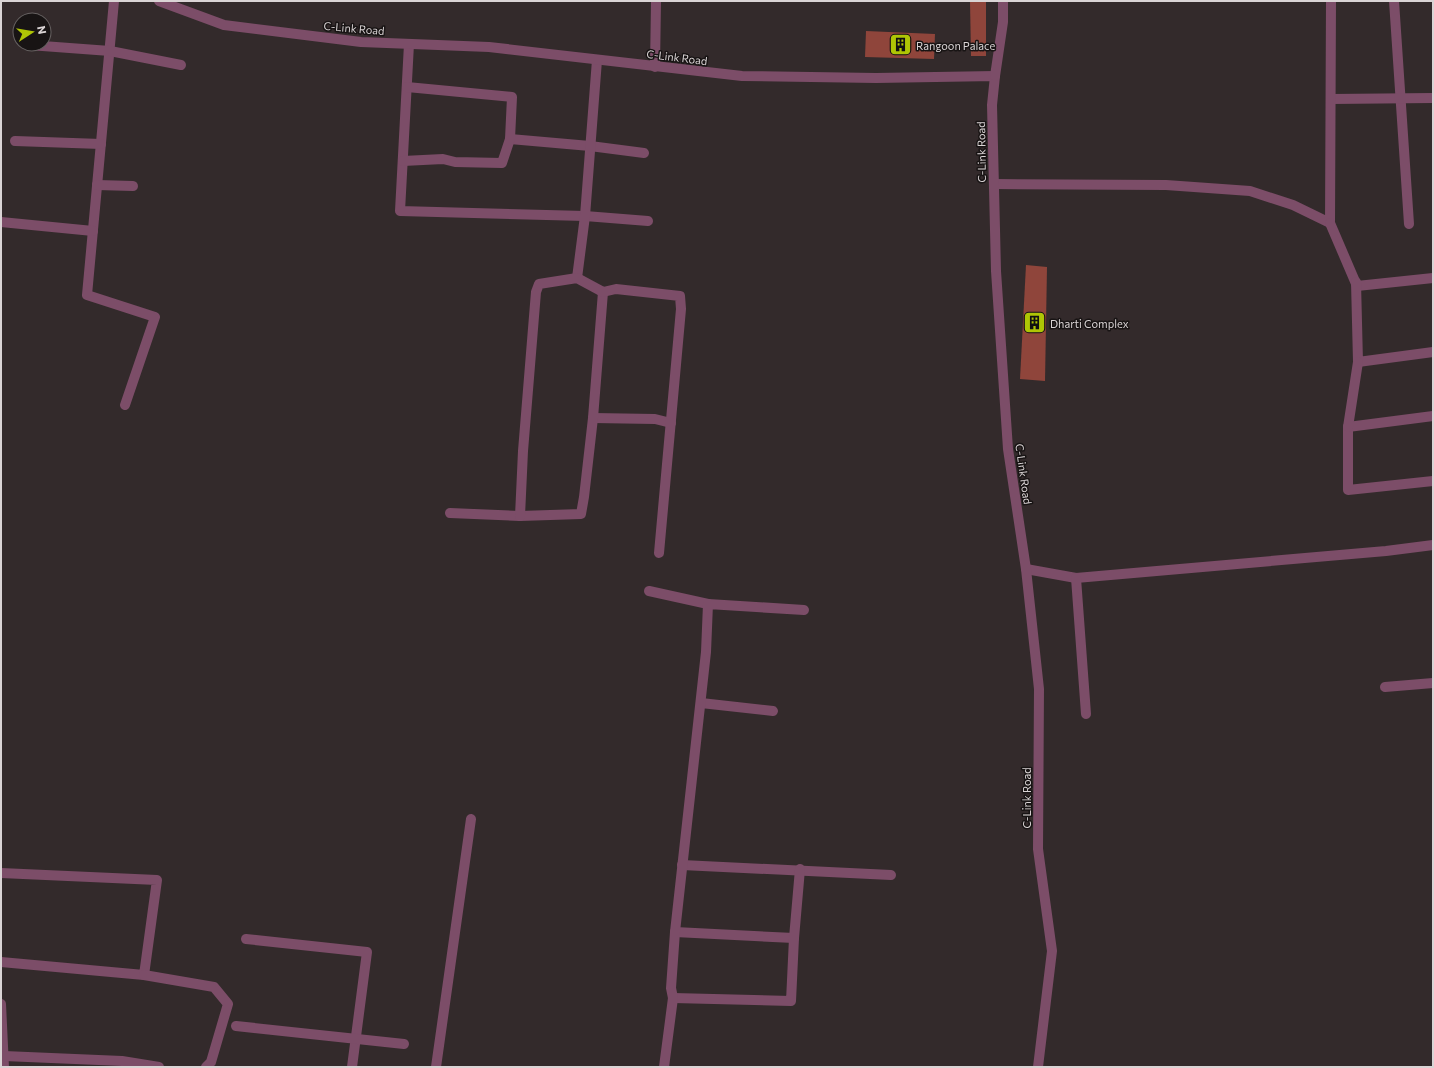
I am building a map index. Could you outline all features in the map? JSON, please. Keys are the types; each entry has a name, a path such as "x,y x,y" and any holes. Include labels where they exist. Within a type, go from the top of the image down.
{"street":[{"path":"114,1 87,294 155,316 125,406"},
{"name":"C-Link Road","path":"159,1 224,25 361,42 489,47 742,76 876,78 995,76 992,105 996,271 1008,449 1026,569 1039,689 1038,849 1052,951 1038,1067"},
{"path":"655,67 656,1"},
{"path":"995,76 1003,22 1003,1"},
{"path":"1331,1 1330,223 1357,286 1433,278"},
{"path":"1394,1 1409,224"},
{"path":"409,44 400,211 585,216 648,222"},
{"path":"52,47 110,51 181,65"},
{"path":"577,278 585,216 597,60"},
{"path":"403,161 443,159 455,162 502,163 510,139 512,97 407,87"},
{"path":"1330,99 1433,98"},
{"path":"510,139 590,146 644,153"},
{"path":"15,141 101,144"},
{"path":"994,184 1166,186 1250,191 1294,205 1330,223"},
{"path":"97,185 133,186"},
{"path":"1,222 93,231"},
{"path":"520,516 523,451 536,292 539,284 577,278 603,292 616,289 680,296 681,309 659,553"},
{"path":"1356,282 1358,362 1348,427 1348,490 1433,481"},
{"path":"450,513 520,516 581,514 593,418 603,292"},
{"path":"1358,362 1433,352"},
{"path":"1348,427 1433,416"},
{"path":"593,418 655,419 671,423"},
{"path":"1026,569 1076,578 1433,545"},
{"path":"1076,578 1086,714"},
{"path":"649,591 708,604 804,610"},
{"path":"664,1067 673,998 671,988 675,932 706,652 708,604"},
{"path":"1385,687 1433,683"},
{"path":"701,703 774,711"},
{"path":"436,1067 471,819"},
{"path":"682,865 891,875"},
{"path":"673,998 791,1001 794,938 800,870"},
{"path":"1,873 157,880 144,975"},
{"path":"675,932 794,938"},
{"path":"246,939 367,952 352,1067"},
{"path":"1,962 144,975 214,988 228,1004 211,1062 206,1067"},
{"path":"1,1004 4,1067"},
{"path":"236,1026 404,1044"},
{"path":"4,1056 122,1061 159,1067"}],"building":[{"name":"Rangoon Palace","path":"970,1 986,1 986,56 971,56"},
{"name":"Rangoon Palace","path":"866,31 935,34 934,59 865,57"},
{"name":"Dharti Complex","path":"1026,265 1047,267 1045,381 1020,379"}],"place":[{"name":"Rangoon Palace","path":"900,45"},
{"name":"Dharti Complex","path":"1035,323"}]}
